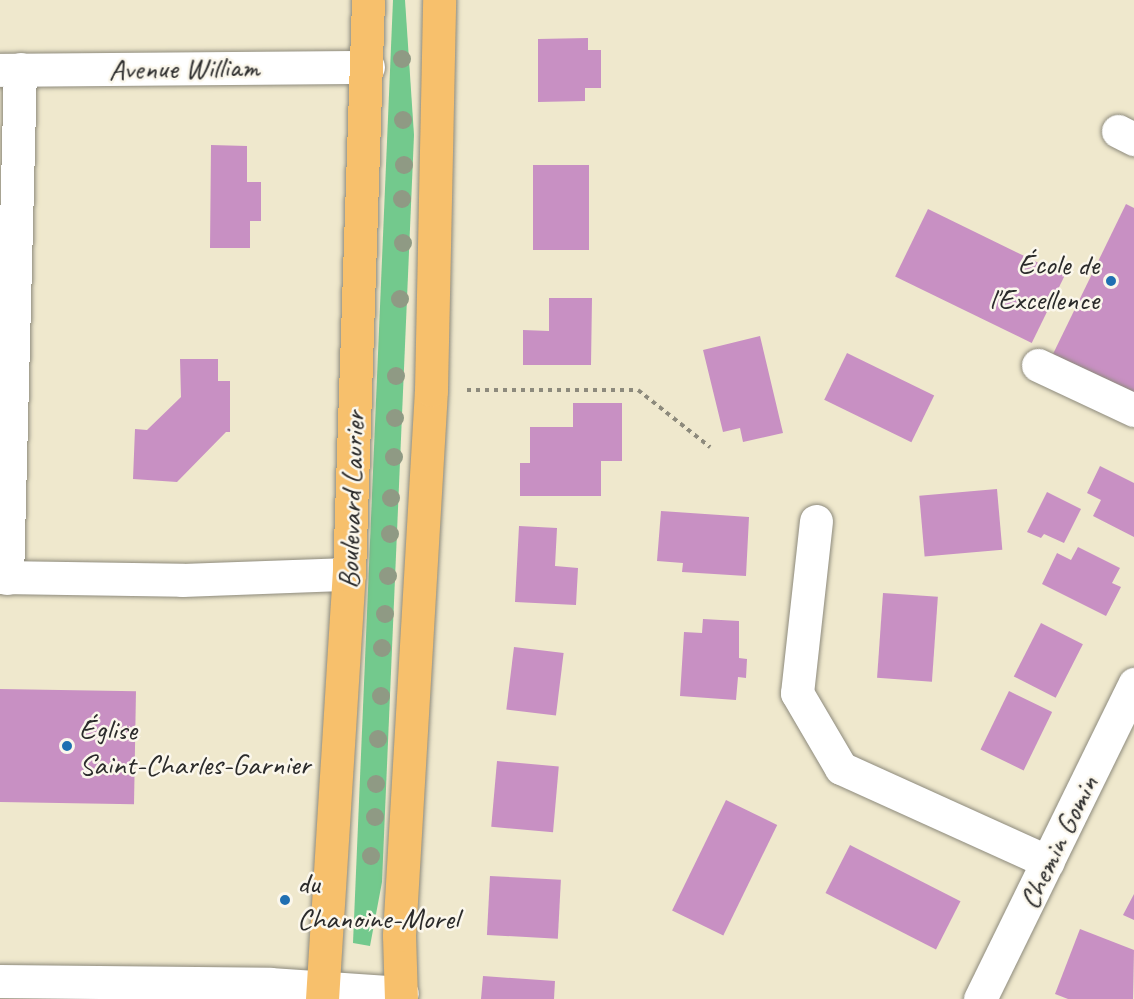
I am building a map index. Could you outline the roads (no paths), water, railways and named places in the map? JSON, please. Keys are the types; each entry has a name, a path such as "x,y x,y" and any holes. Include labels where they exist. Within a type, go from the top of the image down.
{"main road":[{"name":"Boulevard Laurier","path":"323,992 349,574 369,68 368,0"},
{"path":"401,996 399,936 431,390 439,0"}],"street":[{"name":"Avenue William","path":"10,70 369,68"},
{"path":"10,70 4,578 182,580 349,574"},
{"path":"1038,365 1134,410"},
{"path":"816,522 797,693 841,768 1048,862"},
{"name":"Chemin Gomin","path":"981,999 1134,684"},
{"path":"0,981 401,996"}],"place":[{"name":"École de l'Excellence","path":"1111,281"},
{"name":"Église Saint-Charles-Garnier","path":"67,746"},
{"name":"du Chanoine-Morel","path":"285,900"}]}
